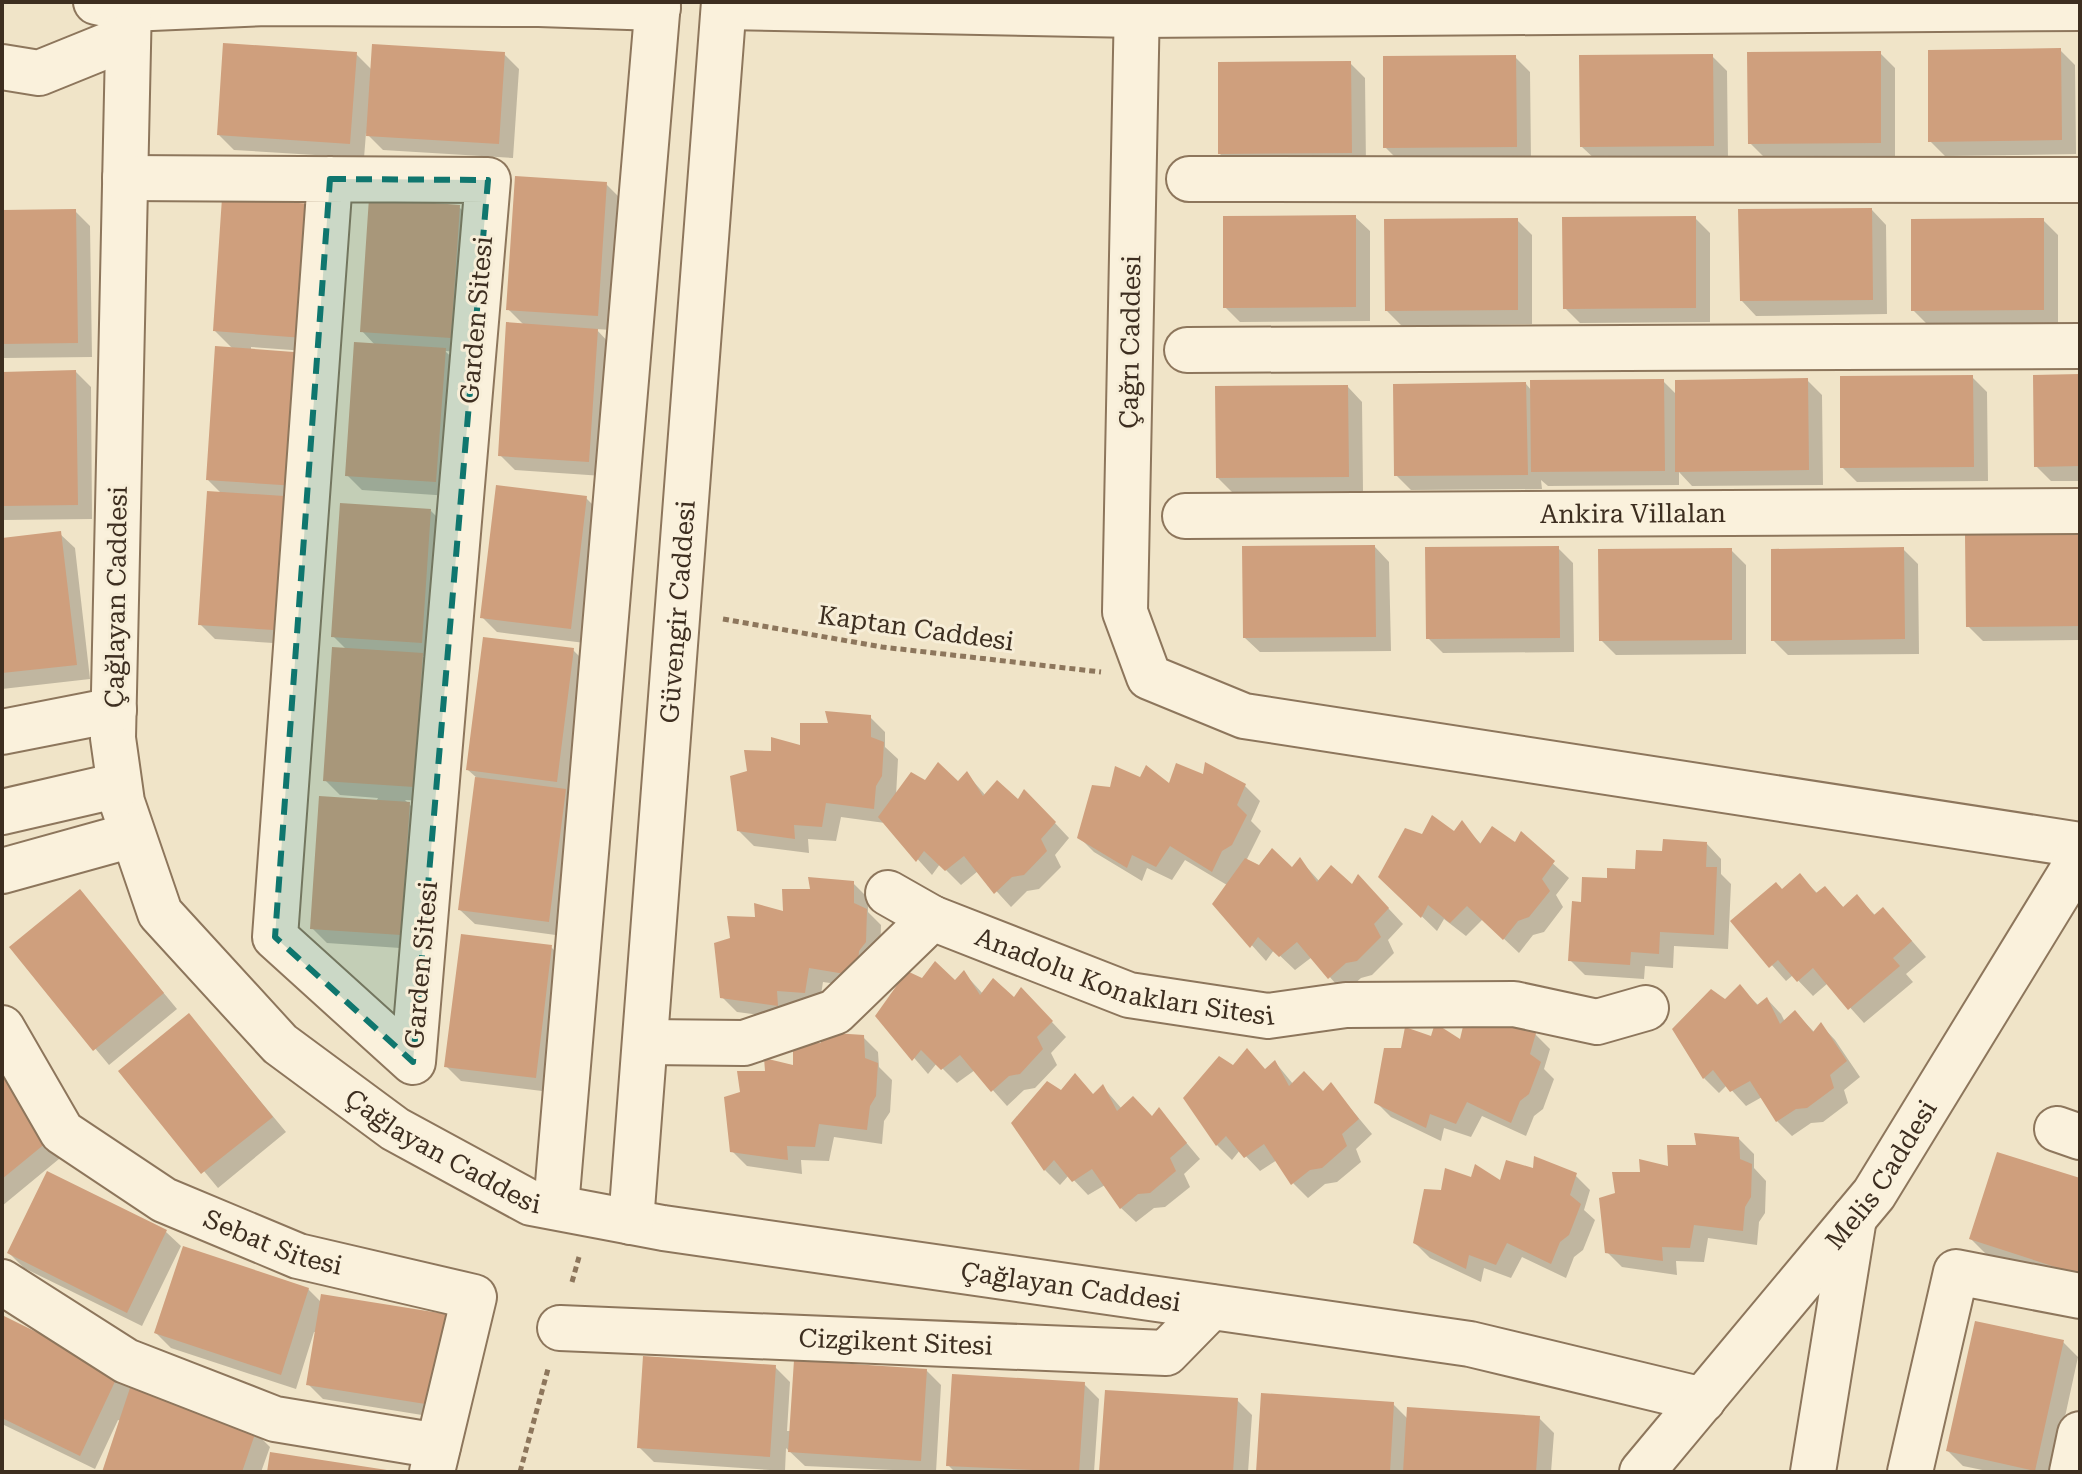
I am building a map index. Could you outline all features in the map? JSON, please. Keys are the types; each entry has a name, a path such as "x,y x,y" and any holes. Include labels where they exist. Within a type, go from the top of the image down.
{"street":[{"path":"2,67 39,73 120,13 267,3 658,5 556,1207"},
{"path":"724,5 2080,8"},
{"name":"Güvengir Caddesi","path":"631,1222 724,5"},
{"name":"Çağrı Caddesi","path":"1137,8 1125,612 1149,677"},
{"name":"Çağlayan Caddesi","path":"120,13 125,178 113,738 119,785 132,835 160,913 280,1044 395,1129 531,1203 631,1222 1470,1344 1703,1400"},
{"name":"Garden Sitesi","path":"125,178 330,179 488,180 413,1062 275,937 330,179"},
{"path":"1189,179 2080,180"},
{"path":"1187,350 2080,346"},
{"name":"Ankira Villalan","path":"1185,516 2080,511"},
{"path":"1149,677 1244,716 2080,847"},
{"path":"2,732 114,710"},
{"path":"2,812 119,785"},
{"path":"2,871 132,835"},
{"name":"Melis Caddesi","path":"1642,1472 1874,1194 2070,874 2080,847"},
{"name":"Anadolu Konakları Sitesi","path":"888,893 932,918 1129,995 1268,1016 1346,1005 1514,1004 1597,1022 1646,1008"},
{"path":"646,1042 744,1043 835,1012 932,918"},
{"name":"Sebat Sitesi","path":"2,1028 62,1132 164,1200 298,1256 474,1297 435,1459 275,1419 126,1361 2,1282"},
{"path":"1813,1472 1854,1217"},
{"path":"1910,1472 1956,1272 2080,1296"},
{"name":"Cizgikent Sitesi","path":"560,1328 1166,1353 1211,1307"},
{"path":"2072,1472 2080,1434"}],"path":[{"name":"Kaptan Caddesi","path":"678,611 882,647 1149,677"}],"highlighted area":[{"path":"330,179 488,180 413,1062 275,937"}],"building":[{"path":"223,43 357,52 350,144 217,135"},
{"path":"372,44 505,52 499,144 366,136"},
{"path":"2061,48 2062,140 1928,142 1928,50"},
{"path":"1881,51 1881,143 1748,144 1747,52"},
{"path":"1713,54 1714,146 1580,147 1579,55"},
{"path":"1516,55 1517,147 1383,148 1383,56"},
{"path":"1351,61 1352,153 1218,154 1218,62"},
{"path":"515,176 607,182 598,316 506,310"},
{"path":"222,198 314,204 304,338 213,331"},
{"path":"369,198 460,205 451,338 360,332"},
{"path":"1872,208 1873,300 1740,301 1738,209"},
{"path":"76,209 78,343 2,344 2,210"},
{"path":"1356,215 1356,307 1223,308 1223,216"},
{"path":"1696,216 1696,308 1563,309 1562,217"},
{"path":"1518,218 1518,310 1385,311 1384,219"},
{"path":"2044,218 2044,310 1911,311 1911,219"},
{"path":"506,322 598,329 589,462 498,456"},
{"path":"354,342 446,348 436,482 345,476"},
{"path":"215,346 307,353 297,486 206,480"},
{"path":"76,370 78,505 2,506 2,372"},
{"path":"2080,374 2080,466 2034,467 2033,375"},
{"path":"1973,375 1974,467 1840,468 1840,376"},
{"path":"1808,378 1809,470 1675,472 1675,380"},
{"path":"1664,379 1665,471 1531,472 1530,380"},
{"path":"1526,382 1528,475 1394,476 1393,384"},
{"path":"1348,385 1349,477 1216,478 1215,386"},
{"path":"496,485 587,496 571,629 480,618"},
{"path":"207,491 299,497 289,631 198,625"},
{"path":"340,503 431,509 422,643 331,637"},
{"path":"61,531 77,665 2,673 2,538"},
{"path":"2080,534 2080,626 1966,627 1965,535"},
{"path":"1375,545 1376,637 1243,638 1242,546"},
{"path":"1559,546 1560,638 1426,639 1425,547"},
{"path":"1904,547 1905,639 1771,641 1771,549"},
{"path":"1732,548 1732,640 1599,641 1598,549"},
{"path":"483,637 574,648 557,782 466,770"},
{"path":"332,647 423,653 414,787 323,781"},
{"path":"825,711 871,715 871,737 884,742 882,776 876,786 874,809 826,803 822,827 794,825 795,839 737,831 730,776 747,771 744,750 771,751 771,737 800,745 800,723 828,723"},
{"path":"938,762 958,781 967,771 983,796 997,780 1018,799 1024,789 1056,822 1041,839 1047,851 1024,875 1012,877 994,894 964,856 945,871 924,851 916,862 878,817 911,772 925,780"},
{"path":"1205,762 1246,784 1237,805 1247,815 1232,845 1222,851 1212,872 1170,846 1156,867 1132,855 1127,868 1077,838 1092,785 1110,787 1115,766 1140,777 1146,765 1169,783 1176,763 1203,774"},
{"path":"475,777 566,789 549,922 458,910"},
{"path":"319,796 410,802 401,935 310,929"},
{"path":"1432,815 1454,831 1462,820 1480,844 1492,826 1515,842 1521,831 1555,861 1542,879 1550,891 1529,917 1518,921 1503,940 1467,906 1450,923 1428,905 1421,918 1378,877 1405,828 1422,834"},
{"path":"1663,839 1707,842 1706,867 1717,867 1714,935 1660,932 1659,954 1631,952 1630,965 1568,961 1572,901 1581,902 1582,877 1607,878 1607,868 1635,869 1636,850 1662,851"},
{"path":"1272,848 1292,867 1300,857 1317,882 1331,865 1352,884 1358,874 1389,908 1374,924 1381,937 1357,961 1346,963 1328,979 1297,942 1279,957 1258,937 1250,948 1212,904 1245,858 1259,865"},
{"path":"1800,873 1816,893 1825,886 1843,907 1857,894 1874,915 1883,907 1912,941 1893,958 1900,966 1848,1010 1813,968 1797,982 1778,960 1769,968 1730,921 1776,882 1782,889"},
{"path":"808,877 854,881 854,903 867,909 866,942 859,951 857,976 809,968 805,993 777,991 778,1006 720,998 714,943 730,938 727,916 755,917 754,903 783,911 782,889 810,889"},
{"path":"80,889 164,993 93,1051 9,947"},
{"path":"461,934 552,945 536,1078 444,1067"},
{"path":"935,961 955,980 964,970 980,995 993,978 1014,997 1021,987 1053,1021 1037,1037 1043,1049 1020,1074 1009,1076 991,1092 960,1055 941,1070 921,1050 912,1061 875,1016 907,971 922,978"},
{"path":"1740,984 1757,1005 1767,997 1780,1024 1795,1010 1813,1032 1821,1022 1847,1061 1830,1075 1834,1088 1807,1108 1796,1109 1776,1122 1750,1081 1730,1092 1713,1070 1703,1079 1672,1029 1711,989 1725,999"},
{"path":"189,1013 273,1117 201,1174 118,1071"},
{"path":"1494,1015 1536,1033 1530,1054 1541,1062 1529,1094 1520,1101 1511,1123 1467,1102 1456,1124 1430,1114 1426,1128 1374,1103 1384,1048 1401,1048 1405,1027 1431,1036 1435,1023 1460,1039 1465,1018 1493,1027"},
{"path":"819,1032 864,1035 865,1058 878,1063 876,1096 870,1106 867,1130 819,1124 815,1147 787,1146 788,1160 730,1152 724,1097 740,1092 737,1071 765,1071 764,1058 793,1065 793,1044 821,1043"},
{"path":"1247,1048 1265,1069 1275,1060 1289,1086 1304,1071 1323,1091 1331,1082 1359,1119 1342,1134 1347,1146 1322,1168 1310,1170 1291,1185 1264,1144 1244,1158 1226,1136 1216,1146 1183,1098 1219,1056 1233,1065"},
{"path":"1075,1073 1093,1094 1103,1084 1117,1111 1133,1096 1152,1116 1159,1107 1187,1143 1170,1158 1176,1171 1150,1193 1138,1194 1120,1209 1092,1169 1072,1182 1054,1160 1044,1171 1011,1123 1047,1081 1061,1090"},
{"path":"2,1077 52,1138 2,1179"},
{"path":"1694,1133 1739,1137 1740,1159 1752,1164 1751,1197 1745,1207 1743,1231 1694,1225 1690,1248 1662,1247 1663,1261 1605,1253 1599,1198 1615,1193 1612,1172 1640,1172 1639,1159 1668,1166 1667,1145 1696,1145"},
{"path":"1997,1152 2080,1178 2080,1275 1969,1239"},
{"path":"1534,1156 1577,1173 1570,1195 1581,1204 1569,1235 1560,1242 1551,1264 1507,1243 1496,1265 1469,1255 1466,1269 1413,1243 1424,1189 1441,1190 1445,1168 1471,1177 1475,1164 1500,1180 1506,1160 1533,1168"},
{"path":"47,1171 167,1230 127,1313 7,1253"},
{"path":"183,1246 309,1288 281,1375 154,1333"},
{"path":"321,1294 452,1315 438,1406 306,1385"},
{"path":"2,1315 119,1373 80,1456 2,1418"},
{"path":"1975,1321 2064,1340 2035,1471 1946,1451"},
{"path":"643,1356 776,1365 770,1457 637,1448"},
{"path":"794,1360 927,1369 921,1461 788,1452"},
{"path":"952,1374 1085,1382 1079,1472 946,1466"},
{"path":"130,1388 256,1431 242,1472 102,1472"},
{"path":"1105,1390 1238,1398 1233,1472 1099,1472"},
{"path":"1261,1393 1394,1402 1390,1472 1256,1472"},
{"path":"1407,1407 1540,1416 1536,1472 1403,1472"},
{"path":"270,1452 387,1470 387,1472 267,1472"}]}
